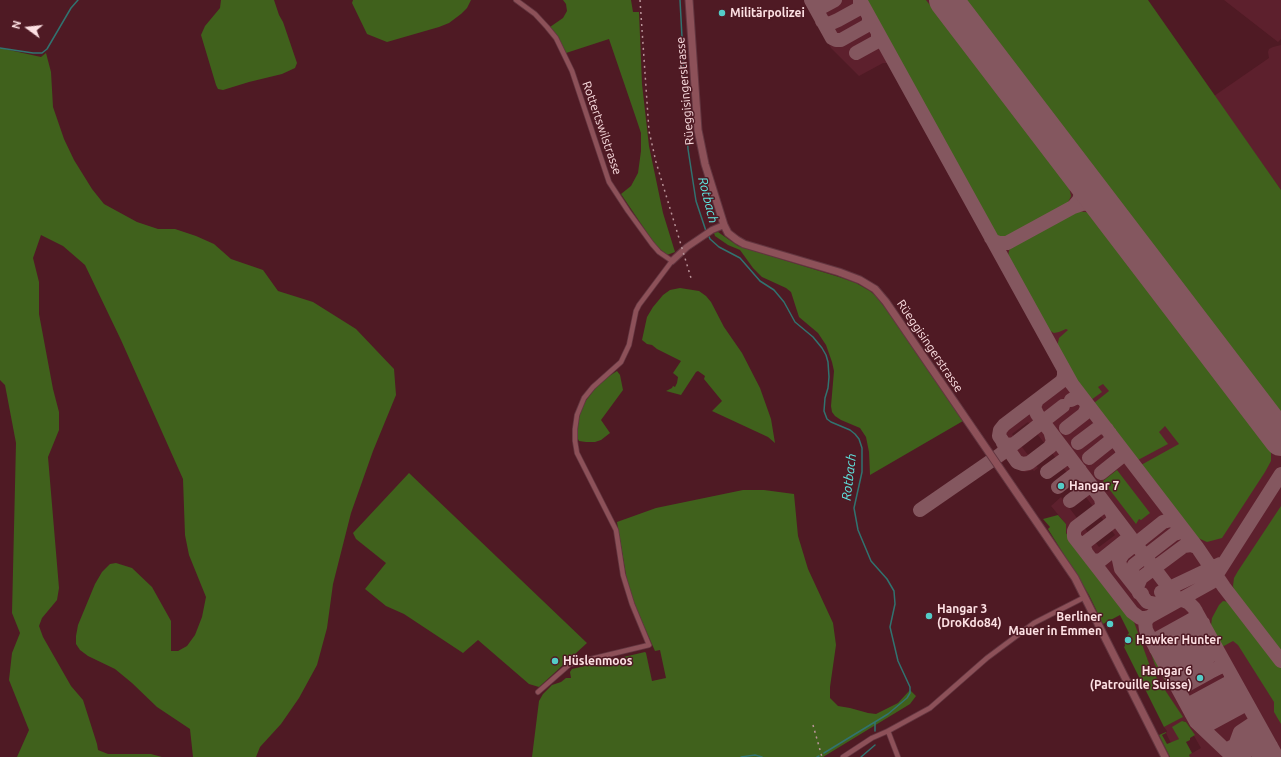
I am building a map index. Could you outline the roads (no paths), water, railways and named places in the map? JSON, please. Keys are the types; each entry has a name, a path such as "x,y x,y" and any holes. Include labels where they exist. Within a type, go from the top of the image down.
{"main road":[{"name":"Rüeggisingerstrasse","path":"689,0 698,130 703,156 724,225 728,232 744,244 846,274 860,280 875,289 886,302 1075,578 1166,757"}],"street":[{"name":"Rottertswilstrasse","path":"516,0 535,14 556,38 572,71 609,182 628,212 652,244 659,252 672,261"},
{"path":"538,692 565,667 573,662 649,645 632,604 623,575 616,530 583,466 578,453 575,441 577,415 584,398 593,387 621,362 630,345 636,311 639,305 672,261 680,252 712,230 724,225"},
{"path":"843,757 872,738 930,708 1002,646 1034,623 1085,597"},
{"path":"888,731 898,757"}],"waterway":[{"path":"0,48 42,53 47,49 71,8 78,0"},
{"name":"Rotbach","path":"680,0 688,149 696,201 706,231"},
{"name":"Rotbach","path":"708,234 710,239 719,247 740,258 760,281 774,290 784,302 795,322 813,337 826,355 829,377 824,411 827,419 855,434 859,439 862,448 862,472 854,508 858,530 871,561 887,579 894,591 895,604 890,627 898,661 910,687 910,693 907,698 888,714 824,753"},
{"name":"Rotbach","path":"875,722 875,731"},
{"path":"861,757 875,745"},
{"name":"Rotbach","path":"741,757 755,755 762,757"}],"railway":[{"path":"640,0 649,131 656,162 691,278"},
{"path":"813,725 822,757"}],"place":[{"name":"Militärpolizei","path":"722,13"},
{"name":"Hangar 7","path":"1061,486"},
{"name":"Hangar 3 (DroKdo84)","path":"929,616"},
{"name":"Berliner Mauer in Emmen","path":"1110,624"},
{"name":"Hawker Hunter","path":"1128,640"},
{"name":"Hüslenmoos","path":"555,661"},
{"name":"Hangar 6 (Patrouille Suisse)","path":"1200,678"}]}
